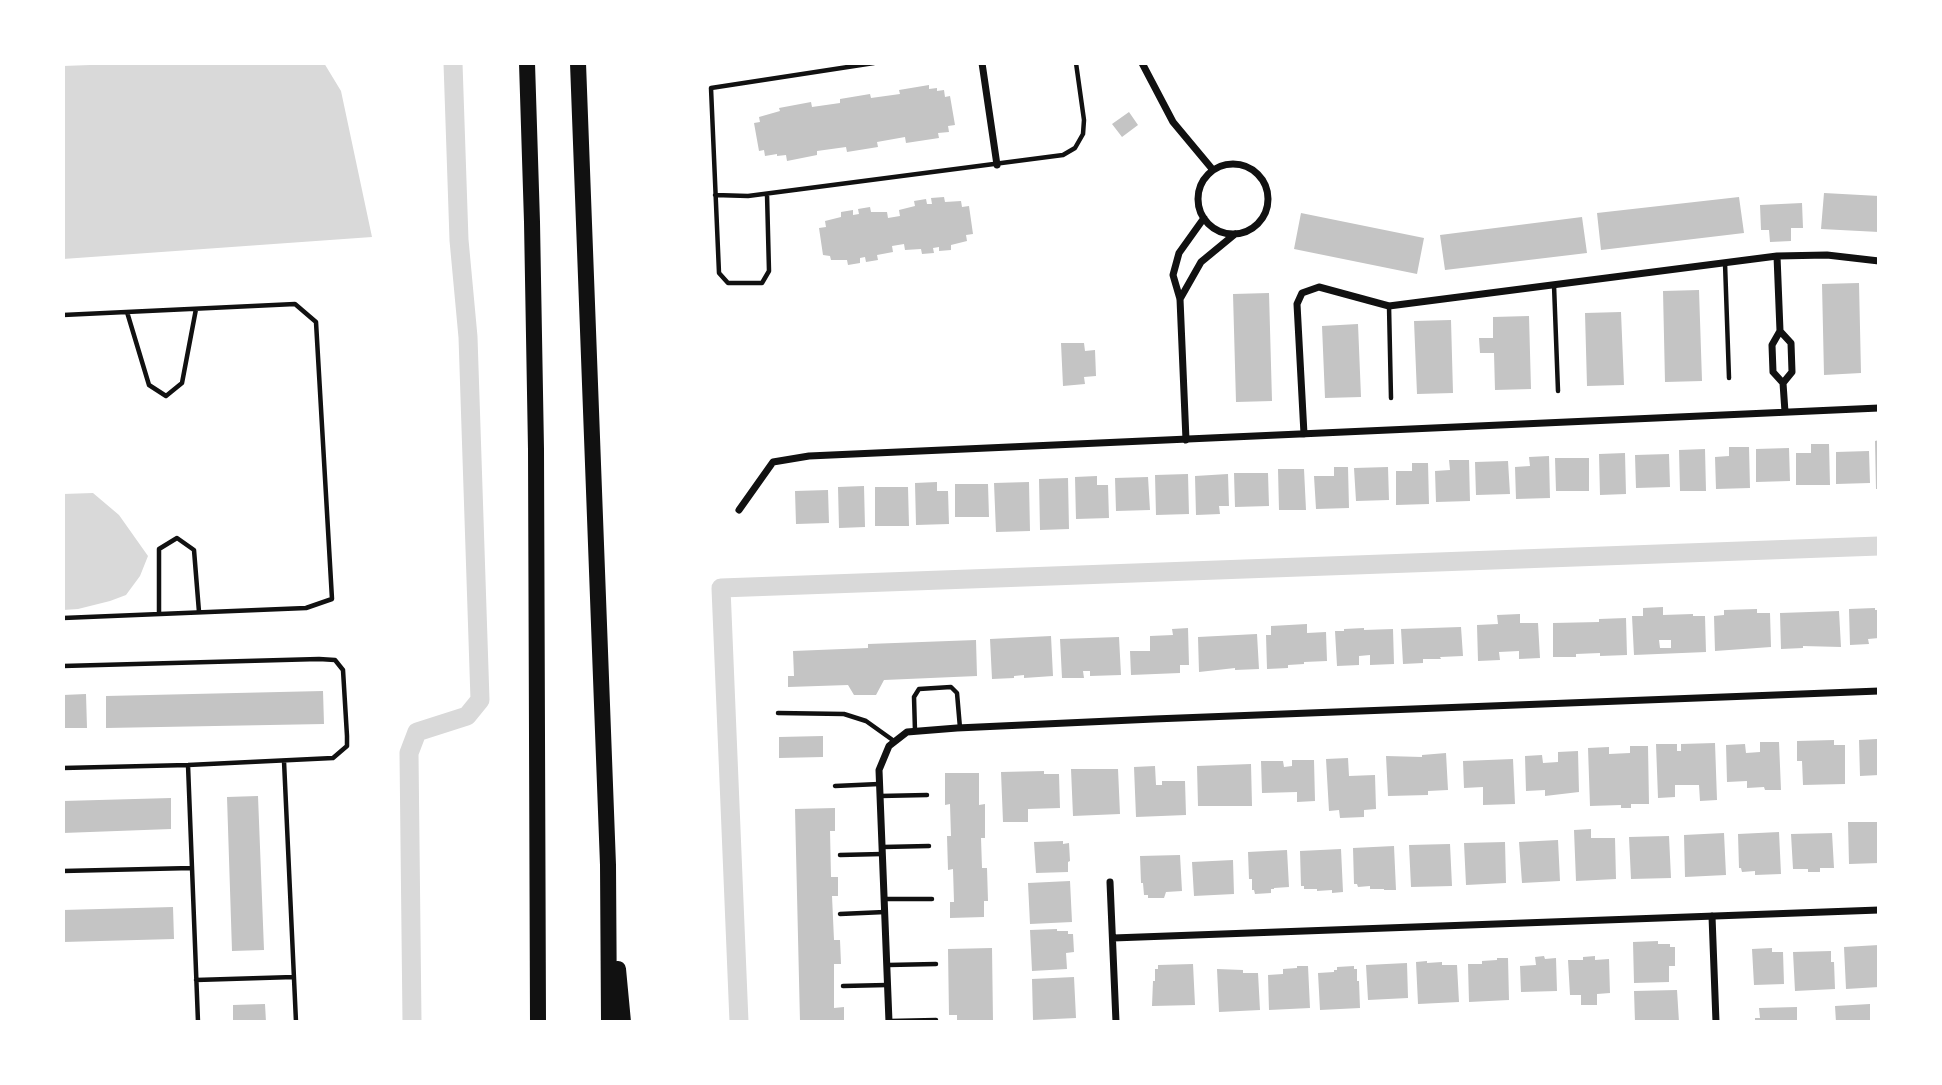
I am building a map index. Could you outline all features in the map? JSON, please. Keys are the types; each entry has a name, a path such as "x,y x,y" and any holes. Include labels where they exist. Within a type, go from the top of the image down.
{"highway":[{"path":"527,63 536,449 538,1022"},
{"path":"578,63 608,865 609,1022"},
{"path":"608,865 623,1022"}],"street":[{"path":"982,63 997,165"},
{"path":"1142,63 1173,122 1213,170"},
{"path":"1180,299 1201,262 1235,234 1257,225 1264,216 1268,192 1264,181 1246,166 1234,163 1223,165 1205,177 1198,198 1199,208 1212,227 1235,234"},
{"path":"1186,440 1180,299 1173,275 1179,253 1204,218"},
{"path":"1304,435 1297,304 1302,293 1319,287 1389,306 1777,256 1828,256 1879,261"},
{"path":"1777,256 1780,331 1772,345 1773,372 1783,383 1785,412"},
{"path":"1780,331 1791,343 1792,372 1783,383"},
{"path":"739,510 773,462 809,456 1879,408"},
{"path":"889,1022 879,770 891,743 908,732 1879,691"},
{"path":"1110,882 1116,1022"},
{"path":"1113,938 1879,909"},
{"path":"1712,916 1716,1022"}],"lane":[{"path":"767,194 769,271 762,284 728,283 719,273 711,88 874,63"},
{"path":"715,195 767,194 1063,155 1075,148 1083,134 1084,120 1076,63"},
{"path":"1725,263 1729,378"},
{"path":"1554,285 1558,391"},
{"path":"63,315 295,304 316,322 332,599 306,608 63,618"},
{"path":"1389,306 1391,398"},
{"path":"127,312 149,385 166,396 182,383 195,309"},
{"path":"159,614 159,549 177,538 194,550 199,612"},
{"path":"63,666 335,660 343,670 347,746 333,758 63,768"},
{"path":"915,731 914,697 919,689 951,687 957,693 960,728"},
{"path":"778,713 844,714 866,722 891,743"},
{"path":"284,760 296,1022"},
{"path":"188,765 198,1022"},
{"path":"835,786 880,784"},
{"path":"880,796 927,795"},
{"path":"840,855 929,846"},
{"path":"63,871 192,868"},
{"path":"884,899 932,899"},
{"path":"840,914 885,912"},
{"path":"887,965 936,964"},
{"path":"196,980 294,977"},
{"path":"843,986 887,985"},
{"path":"889,1022 936,1020"}],"shaded area":[{"path":"324,63 341,91 372,237 63,259 63,66"},
{"path":"93,493 119,515 148,556 140,576 126,595 78,609 63,610 63,494"}],"building":[{"path":"929,85 929,89 944,90 945,97 950,96 955,125 948,126 949,132 938,133 939,138 906,143 905,137 877,142 878,147 847,152 846,147 817,151 817,155 787,161 786,155 765,156 764,150 759,151 754,123 760,122 759,117 780,111 779,108 811,102 812,107 840,103 840,99 870,94 871,98 900,94 899,90"},
{"path":"1129,112 1138,125 1122,137 1112,124"},
{"path":"1824,193 1879,196 1879,232 1821,229"},
{"path":"944,197 945,202 961,201 962,207 969,206 973,234 966,235 967,241 951,245 951,250 939,251 939,247 933,248 934,253 922,254 921,249 905,250 904,244 892,246 893,252 877,255 878,260 866,262 865,257 860,258 860,263 848,265 847,260 831,260 830,256 823,255 819,228 826,227 825,221 841,217 841,212 853,210 853,215 859,214 858,209 870,207 871,212 887,212 888,218 900,216 899,210 915,206 914,201 926,199 927,204 932,204 931,198"},
{"path":"1739,197 1744,233 1601,250 1597,213"},
{"path":"1802,203 1803,228 1791,228 1791,241 1770,242 1769,230 1761,230 1760,205"},
{"path":"1301,213 1424,238 1417,274 1294,249"},
{"path":"1582,217 1587,253 1445,270 1440,235"},
{"path":"1859,283 1861,373 1824,375 1822,284"},
{"path":"1699,290 1702,381 1665,382 1663,291"},
{"path":"1269,293 1272,401 1236,402 1233,294"},
{"path":"1621,312 1624,385 1587,386 1585,313"},
{"path":"1529,316 1531,389 1495,390 1494,353 1480,353 1479,338 1493,338 1493,317"},
{"path":"1451,320 1453,393 1417,394 1414,321"},
{"path":"1358,324 1361,397 1325,398 1322,326"},
{"path":"1061,343 1084,343 1085,351 1095,350 1096,376 1084,377 1085,384 1063,386"},
{"path":"1879,440 1879,489 1876,489 1875,441"},
{"path":"1811,444 1829,444 1830,485 1796,485 1796,453 1811,453"},
{"path":"1729,447 1749,447 1750,488 1716,489 1715,457 1729,456"},
{"path":"1789,448 1790,481 1756,482 1756,449"},
{"path":"1705,449 1706,491 1680,491 1679,450"},
{"path":"1869,451 1870,483 1836,484 1836,452"},
{"path":"1625,453 1626,494 1600,495 1599,454"},
{"path":"1669,454 1670,487 1636,488 1635,455"},
{"path":"1549,456 1550,498 1516,499 1515,467 1530,466 1529,457"},
{"path":"1555,458 1589,458 1589,491 1556,491"},
{"path":"1449,460 1469,460 1470,501 1436,502 1435,471 1450,470"},
{"path":"1508,461 1510,494 1476,495 1475,462"},
{"path":"1412,463 1428,463 1429,504 1396,505 1396,471 1412,471"},
{"path":"1334,467 1348,467 1349,508 1316,509 1314,476 1334,476"},
{"path":"1388,467 1389,500 1356,501 1354,468"},
{"path":"1278,469 1304,469 1306,510 1279,510"},
{"path":"1234,473 1268,473 1269,506 1235,507"},
{"path":"1188,474 1189,514 1156,515 1155,475"},
{"path":"1228,474 1229,506 1219,506 1220,514 1196,515 1195,476"},
{"path":"1097,476 1097,485 1108,485 1109,518 1076,519 1075,477"},
{"path":"1148,477 1150,510 1116,511 1115,478"},
{"path":"1068,478 1069,529 1040,530 1039,479"},
{"path":"937,482 937,491 948,491 949,524 916,525 915,483"},
{"path":"1029,482 1030,531 996,532 994,483"},
{"path":"955,484 988,484 989,517 955,517"},
{"path":"864,486 865,527 839,528 838,487"},
{"path":"875,487 908,487 909,526 875,526"},
{"path":"828,490 829,523 796,524 795,491"},
{"path":"1663,607 1663,615 1705,616 1706,652 1634,655 1632,616 1643,616 1643,608","holes":["1659,640 1671,640 1671,648 1660,648"]},
{"path":"1757,609 1757,613 1770,613 1771,647 1715,651 1714,616 1724,615 1724,610"},
{"path":"1849,609 1879,610 1879,638 1868,639 1869,644 1850,645"},
{"path":"1839,611 1841,647 1803,646 1781,649 1780,613"},
{"path":"1520,614 1520,623 1538,623 1540,658 1519,659 1519,651 1499,652 1500,660 1478,661 1477,625 1498,624 1497,615"},
{"path":"1626,618 1627,655 1600,656 1600,653 1553,657 1553,623 1599,622 1599,619"},
{"path":"1307,624 1307,633 1326,632 1327,661 1267,669 1266,635 1271,635 1271,626"},
{"path":"1461,627 1463,656 1423,659 1423,663 1403,664 1401,629"},
{"path":"1188,628 1189,665 1180,665 1180,673 1131,675 1130,651 1150,651 1150,636 1173,635 1172,629"},
{"path":"1393,629 1394,664 1370,665 1370,655 1359,656 1359,665 1337,666 1335,631"},
{"path":"1257,634 1259,669 1235,668 1199,672 1198,637"},
{"path":"1051,636 1053,676 1024,678 1024,675 992,679 990,639"},
{"path":"1119,637 1121,675 1090,676 1090,671 1083,671 1084,678 1062,678 1060,639"},
{"path":"976,640 977,676 884,680 876,695 854,695 848,685 788,687 788,676 794,676 793,651 868,648 868,644"},
{"path":"323,691 324,724 106,728 106,696"},
{"path":"86,694 87,728 63,728 63,695"},
{"path":"823,736 823,757 779,758 779,737"},
{"path":"1877,739 1879,775 1860,776 1859,740"},
{"path":"1834,740 1834,745 1845,745 1845,784 1803,785 1802,761 1797,761 1797,741"},
{"path":"1760,742 1779,742 1781,790 1747,788 1747,781 1727,782 1726,745 1745,744 1746,753 1760,752"},
{"path":"1715,743 1717,800 1700,801 1699,785 1675,785 1675,797 1658,798 1656,744 1677,744 1677,751 1681,751 1681,744"},
{"path":"1630,746 1648,746 1649,804 1631,804 1631,808 1621,808 1621,805 1590,806 1588,748 1609,747 1609,754 1630,753"},
{"path":"1578,751 1579,792 1545,796 1545,790 1526,791 1525,756 1542,755 1543,763 1558,762 1558,752"},
{"path":"1446,753 1448,790 1428,791 1428,795 1388,796 1386,756 1422,757"},
{"path":"1348,758 1349,776 1375,775 1376,809 1364,810 1364,817 1340,818 1339,810 1329,811 1326,759"},
{"path":"1513,759 1515,804 1483,805 1483,787 1464,788 1463,761"},
{"path":"1292,760 1314,760 1315,801 1297,802 1297,792 1262,793 1261,761 1283,761 1284,767 1292,766"},
{"path":"1251,764 1252,806 1198,806 1197,766"},
{"path":"1155,766 1156,785 1162,785 1162,781 1185,781 1186,815 1136,817 1134,767"},
{"path":"1071,769 1118,769 1120,814 1073,816"},
{"path":"1044,771 1044,774 1059,774 1060,808 1028,809 1028,822 1003,822 1001,772"},
{"path":"945,773 979,773 979,805 985,804 985,838 981,838 982,868 987,868 988,901 984,901 984,917 950,918 950,902 954,902 953,869 948,870 947,836 951,836 950,804 945,805"},
{"path":"258,796 264,950 232,951 227,797"},
{"path":"171,798 171,829 63,833 63,801"},
{"path":"835,808 835,831 830,831 831,877 838,877 838,896 832,896 834,940 840,940 841,964 834,964 834,1008 844,1007 844,1022 800,1022 795,809"},
{"path":"1848,822 1879,822 1879,863 1849,864"},
{"path":"1591,829 1591,838 1615,838 1616,879 1576,881 1574,830"},
{"path":"1779,832 1781,874 1755,875 1755,871 1742,872 1739,868 1738,834"},
{"path":"1724,833 1726,875 1685,877 1684,835"},
{"path":"1832,833 1834,868 1820,868 1820,872 1793,869 1791,834"},
{"path":"1669,836 1671,878 1631,879 1629,837"},
{"path":"1558,840 1560,881 1522,883 1519,842"},
{"path":"1063,841 1063,844 1069,843 1068,872 1036,873 1034,842"},
{"path":"1505,842 1506,883 1466,885 1464,843"},
{"path":"1450,844 1452,886 1411,887 1409,845"},
{"path":"1394,846 1396,890 1370,889 1370,886 1358,887 1354,884 1353,848"},
{"path":"1341,849 1343,892 1317,891 1301,886 1300,851"},
{"path":"1287,850 1289,887 1271,889 1271,893 1255,894 1252,890 1252,879 1249,879 1248,852"},
{"path":"1180,855 1182,891 1166,892 1164,898 1148,898 1148,895 1144,895 1140,856"},
{"path":"1233,860 1234,894 1194,896 1192,862"},
{"path":"1070,881 1072,922 1030,924 1028,883"},
{"path":"173,907 174,939 63,942 63,910"},
{"path":"1057,929 1073,934 1074,952 1066,953 1067,969 1032,971 1030,930"},
{"path":"1658,941 1658,944 1675,947 1675,966 1669,966 1669,982 1634,983 1633,942"},
{"path":"1879,945 1879,987 1846,989 1844,947"},
{"path":"992,948 993,1022 957,1022 957,1015 949,1015 948,949"},
{"path":"1772,948 1772,952 1783,952 1784,984 1754,985 1752,949"},
{"path":"1831,951 1835,989 1795,991 1793,952"},
{"path":"1544,956 1545,959 1556,958 1557,991 1521,992 1520,966 1536,965 1535,957"},
{"path":"1595,956 1595,960 1609,959 1610,993 1597,994 1597,1005 1581,1005 1581,995 1570,995 1568,960 1583,960 1583,957"},
{"path":"1508,958 1509,1000 1469,1002 1468,964 1482,964 1482,961"},
{"path":"1416,962 1457,965 1459,1002 1418,1004"},
{"path":"1407,963 1408,998 1368,1000 1366,965"},
{"path":"1193,964 1195,1005 1152,1006 1153,981 1158,965"},
{"path":"1308,966 1310,1008 1269,1010 1268,975 1283,974 1283,969"},
{"path":"1354,966 1359,981 1360,1008 1320,1010 1318,973 1334,972 1337,967"},
{"path":"1217,969 1258,973 1260,1010 1219,1012"},
{"path":"1074,977 1076,1018 1033,1020 1032,979"},
{"path":"1677,990 1679,1022 1635,1022 1634,991"},
{"path":"265,1004 266,1022 233,1022 233,1005"},
{"path":"1870,1004 1870,1022 1836,1022 1835,1006"},
{"path":"1797,1007 1797,1022 1755,1022 1755,1018 1760,1018 1759,1008"}],"waterway":[{"path":"412,1022 409,753 417,732 467,716 480,700 468,337 459,240 453,63"},
{"path":"739,1022 721,588 1879,546"}]}
